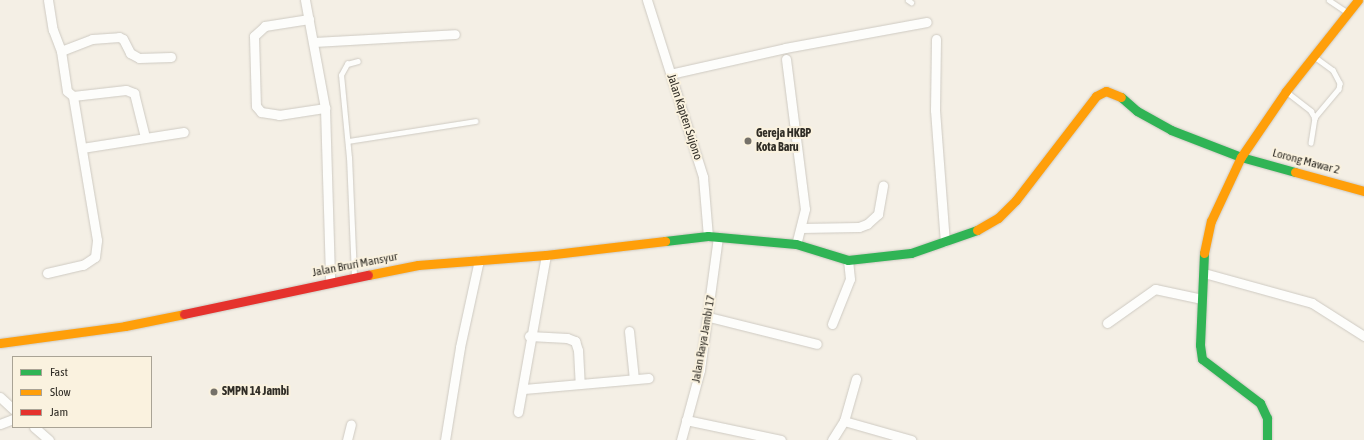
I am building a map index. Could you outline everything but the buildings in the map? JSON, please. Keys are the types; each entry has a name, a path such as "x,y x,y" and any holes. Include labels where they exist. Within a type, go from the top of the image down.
{"street":[{"path":"48,0 53,30 61,51 64,84 67,91 74,96 126,90 134,93 145,137"},
{"path":"305,0 314,42 315,63 325,108 330,281"},
{"name":"Jalan Kapten Sujono","path":"647,0 703,177 708,236"},
{"path":"1267,440 1267,418 1260,403 1202,360 1200,345 1205,242 1211,221 1242,157 1286,91 1315,57 1358,0"},
{"path":"309,19 265,26 254,36 256,106 261,112 279,115 325,108"},
{"path":"670,74 785,48 927,22"},
{"path":"314,42 454,34"},
{"path":"61,51 92,39 120,37 123,38 130,53 139,58 170,57"},
{"path":"936,39 935,110 945,242"},
{"path":"786,59 804,209 801,228 796,244"},
{"name":"Lorong Mawar 2","path":"848,260 910,253 978,230 998,218 1016,200 1096,96 1106,92 1120,96 1137,111 1171,130 1242,157 1364,191"},
{"path":"47,273 83,265 95,257 97,240 74,96"},
{"path":"82,148 184,132"},
{"path":"801,228 859,227 867,224 878,214 884,186"},
{"name":"Jalan Bruri Mansyur","path":"0,343 125,326 330,281 418,264 546,255 708,236 796,244 848,260"},
{"name":"Jalan Raya Jambi 17","path":"681,440 700,370 709,317 718,237"},
{"path":"518,412 524,389 529,336 546,255"},
{"path":"445,440 460,347 479,260"},
{"path":"832,324 850,279 848,260"},
{"path":"1204,273 1312,303 1364,336"},
{"path":"1107,323 1155,289 1202,299"},
{"path":"709,317 817,344"},
{"path":"629,331 634,380"},
{"path":"529,336 567,338 575,341 578,350 580,384"},
{"path":"524,389 649,378"},
{"path":"832,440 844,422 856,378"},
{"path":"0,397 12,408"},
{"path":"0,424 12,419"},
{"path":"686,420 782,440"},
{"path":"844,422 911,440"},
{"path":"347,440 351,424"},
{"path":"35,428 50,440"}],"lane":[{"path":"1329,0 1348,13"},
{"path":"1311,144 1315,118 1339,89 1340,83 1333,70 1315,57"},
{"path":"354,277 348,141 341,75 346,64 358,62"},
{"path":"1286,91 1311,111 1315,118"},
{"path":"348,141 475,121"}],"traffic: fast":[{"path":"1121,97 1137,111 1171,130 1241,157 1295,172"},
{"path":"665,241 708,236 796,244 848,260 911,253 977,230"},
{"path":"1204,253 1200,345 1202,359 1260,403 1267,418 1267,440"}],"traffic: slow":[{"path":"1204,253 1211,221 1241,157 1286,91 1358,0"},
{"path":"977,230 998,218 1016,200 1096,96 1106,91 1121,97"},
{"path":"1295,172 1364,191"},
{"path":"368,275 418,265 546,255 665,241"},
{"path":"0,343 125,326 184,314"}],"traffic: jam":[{"path":"184,314 368,275"}],"place":[{"name":"Gereja HKBP Kota Baru","path":"748,141"},
{"name":"SMPN 14 Jambi","path":"214,392"}]}
